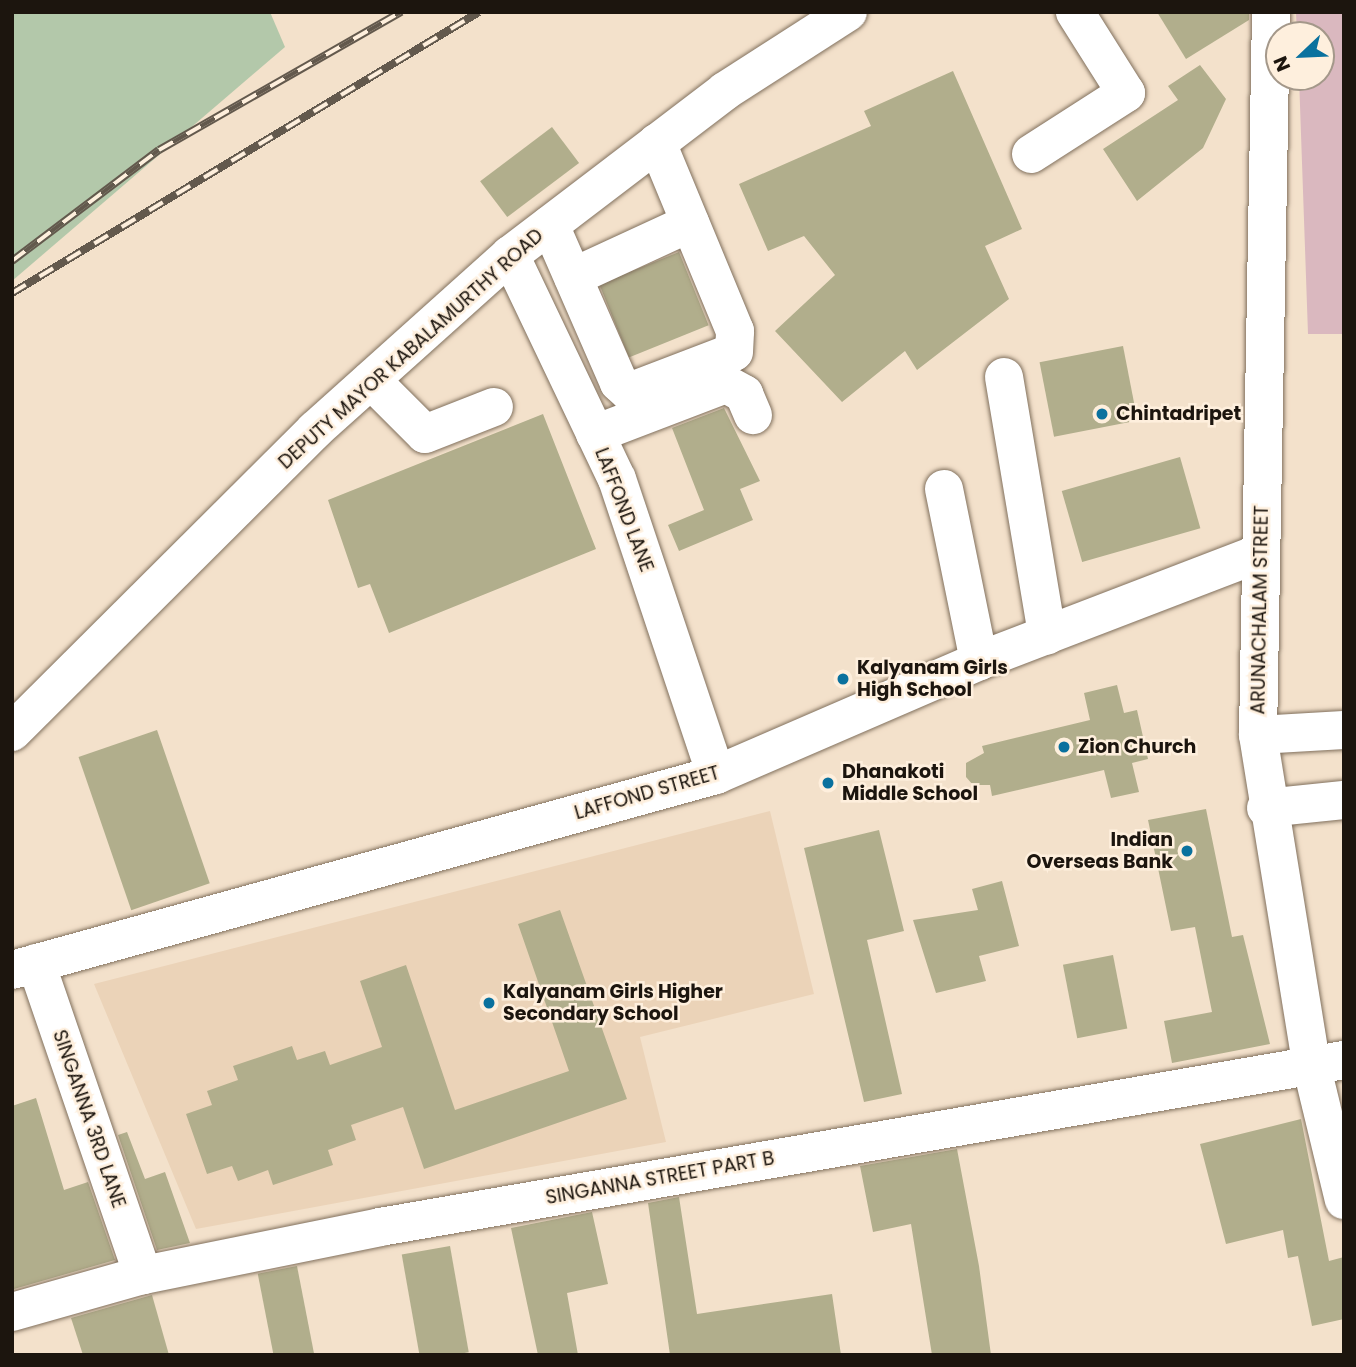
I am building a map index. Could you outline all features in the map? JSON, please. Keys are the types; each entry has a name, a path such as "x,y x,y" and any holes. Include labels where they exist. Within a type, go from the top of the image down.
{"street":[{"name":"DEPUTY MAYOR KABALAMURTHY ROAD","path":"12,732 371,380 510,255 657,143 848,12"},
{"path":"1031,154 1126,93 1075,12"},
{"name":"ARUNACHALAM STREET","path":"1271,12 1258,735 1266,807 1328,1062 1344,1200"},
{"path":"550,225 619,383 629,392 734,352 735,331 657,143"},
{"path":"573,277 690,223"},
{"name":"LAFFOND LANE","path":"510,255 617,479 716,775"},
{"path":"1004,377 1047,635"},
{"path":"371,380 425,434 494,407"},
{"path":"595,434 726,384 744,394 753,415"},
{"path":"944,489 979,661"},
{"name":"LAFFOND STREET","path":"24,966 716,775 979,661 1260,552"},
{"path":"1258,735 1344,730"},
{"path":"1266,807 1344,800"},
{"name":"SINGANNA 3RD LANE","path":"24,966 143,1275"},
{"name":"SINGANNA STREET PART B","path":"13,1307 143,1275 380,1227 1328,1062"}],"shaded area":[{"path":"12,12 270,12 285,47 12,281"},
{"path":"1296,12 1344,12 1344,334 1308,334 1299,91 1335,91 1335,21 1296,21"},
{"path":"770,811 814,994 640,1037 666,1142 196,1229 94,984"}],"building":[{"path":"1157,12 1249,12 1249,20 1186,59"},
{"path":"1200,65 1226,99 1203,148 1137,201 1103,149 1178,100 1168,86"},
{"path":"953,71 1022,229 985,246 1009,299 917,370 905,351 842,402 775,331 835,275 804,236 768,251 739,184 871,126 864,111"},
{"path":"552,127 579,163 507,217 480,181"},
{"path":"679,252 709,325 629,357 599,284"},
{"path":"1123,346 1138,421 1054,437 1040,362"},
{"path":"724,408 760,481 740,489 753,520 679,551 668,525 704,510 672,428"},
{"path":"543,414 596,549 389,633 370,584 358,588 328,500"},
{"path":"1180,457 1200,528 1082,562 1062,491"},
{"name":"Zion Church","path":"1117,685 1124,713 1137,710 1148,759 1132,763 1139,792 1111,798 1104,770 992,796 990,785 973,785 966,777 966,763 984,753 982,746 1090,720 1084,693"},
{"path":"157,730 210,883 131,910 79,757"},
{"path":"1206,809 1232,937 1243,935 1270,1044 1172,1063 1164,1021 1212,1012 1195,927 1171,931 1148,820"},
{"path":"879,830 904,931 867,940 902,1094 864,1102 804,848"},
{"path":"1002,881 1019,946 979,956 986,981 936,993 913,920 978,910 972,889"},
{"path":"560,910 627,1099 424,1169 403,1107 351,1125 356,1140 328,1150 333,1165 273,1185 268,1170 238,1181 232,1166 207,1174 186,1114 212,1105 207,1091 238,1080 233,1066 292,1046 297,1060 325,1051 330,1065 382,1047 360,981 406,965 455,1110 569,1071 518,924"},
{"path":"1113,955 1127,1029 1077,1038 1063,965"},
{"path":"36,1098 64,1190 88,1182 115,1260 14,1289 12,1106"},
{"path":"1301,1119 1329,1261 1344,1257 1344,1319 1312,1326 1298,1256 1288,1258 1283,1230 1226,1244 1200,1144"},
{"path":"127,1132 145,1179 165,1172 190,1243 157,1250 118,1135"},
{"path":"957,1149 979,1266 991,1355 932,1355 911,1224 873,1232 860,1166"},
{"path":"679,1197 697,1314 832,1294 841,1355 670,1355 648,1203"},
{"path":"592,1212 608,1284 567,1293 578,1355 538,1355 511,1228"},
{"path":"450,1246 469,1352 419,1355 402,1255"},
{"path":"297,1266 314,1355 274,1355 258,1274"},
{"path":"152,1295 169,1355 83,1355 71,1318"}],"railway":[{"path":"12,261 159,150 401,12"},
{"path":"12,293 479,12"}],"place":[{"name":"Chintadripet","path":"1102,414"},
{"name":"Kalyanam Girls High School","path":"843,679"},
{"name":"Zion Church","path":"1064,747"},
{"name":"Dhanakoti Middle School","path":"828,783"},
{"name":"Indian Overseas Bank","path":"1187,851"},
{"name":"Kalyanam Girls Higher Secondary School","path":"489,1003"}]}
